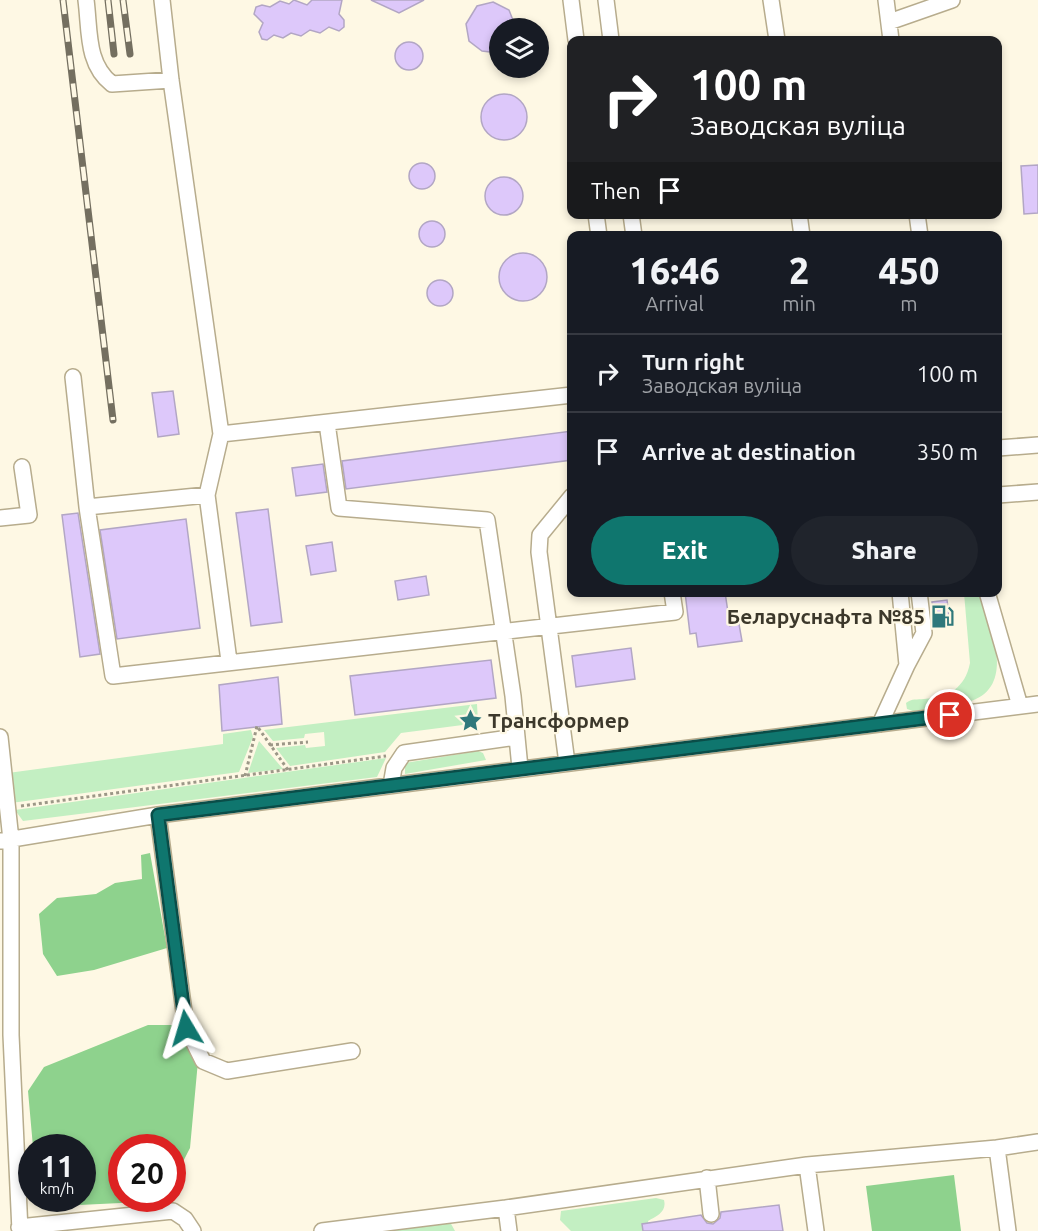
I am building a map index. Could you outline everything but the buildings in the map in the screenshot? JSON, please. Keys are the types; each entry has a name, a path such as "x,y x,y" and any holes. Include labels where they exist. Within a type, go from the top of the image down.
{"street":[{"path":"87,0 92,49 99,74 111,84 143,84 171,80"},
{"path":"162,0 171,80 221,434 207,495 229,661"},
{"path":"571,0 576,36"},
{"path":"606,0 610,36"},
{"path":"771,0 776,36"},
{"path":"885,0 891,36"},
{"path":"889,22 952,0"},
{"path":"73,377 87,507 113,676 675,612 673,597"},
{"path":"221,434 567,396"},
{"path":"327,423 339,508 487,520 513,696 520,768"},
{"path":"1002,448 1038,445"},
{"path":"0,518 29,514 22,467"},
{"path":"1002,495 1038,492"},
{"path":"87,507 207,495"},
{"path":"567,502 540,535 539,552 567,763"},
{"path":"900,597 907,665"},
{"path":"880,724 924,633 920,597"},
{"path":"988,597 1020,706"},
{"path":"5,840 158,815 1038,704"},
{"path":"0,737 8,808 5,840 20,1229 174,1211 185,1219 193,1231"},
{"path":"391,785 394,768 404,753 516,737"},
{"path":"158,815 186,1028 203,1061 227,1071 352,1051"},
{"path":"322,1231 506,1208 807,1165 997,1148 1038,1142"},
{"path":"997,1148 1008,1231"},
{"path":"807,1165 816,1231"},
{"path":"707,1178 711,1214"},
{"path":"506,1208 509,1231"}],"path":[{"path":"245,776 257,726 288,770"},
{"path":"270,745 308,742"},
{"path":"8,808 387,756"}],"green space":[{"path":"964,597 982,597 997,655 992,684 983,695 968,702 913,711 907,709 908,701 933,698 954,690 964,679 970,663"},
{"path":"477,704 478,723 401,733 385,752 290,766 276,748 305,745 306,748 325,746 324,732 305,734 304,738 273,741 264,730"},
{"path":"251,730 253,737 239,772 11,803 8,773 223,744 223,734"},
{"path":"259,741 283,769 248,773"},
{"path":"478,751 483,753 486,760 405,774 405,763"},
{"path":"386,758 377,777 23,821 15,810"},
{"path":"150,853 167,948 94,970 57,976 43,954 39,914 57,898 96,894 115,883 142,879 141,855"},
{"path":"148,1025 178,1025 198,1061 190,1148 186,1156 186,1134 108,1134 108,1204 96,1204 96,1134 32,1134 28,1091 44,1067"},
{"path":"954,1175 961,1231 872,1231 866,1186"},
{"path":"656,1198 664,1200 665,1204 660,1213 648,1221 650,1231 571,1231 560,1220 561,1211"},
{"path":"450,1222 455,1231 384,1231"}],"railway":[{"path":"63,0 113,420"},
{"path":"108,0 114,54"},
{"path":"123,0 130,54"}],"place":[{"name":"Беларуснафта №85","path":"943,616"},
{"name":"Трансформер","path":"470,720"}],"route":[{"path":"186,1028 158,815 689,747 838,731 950,715"}]}
